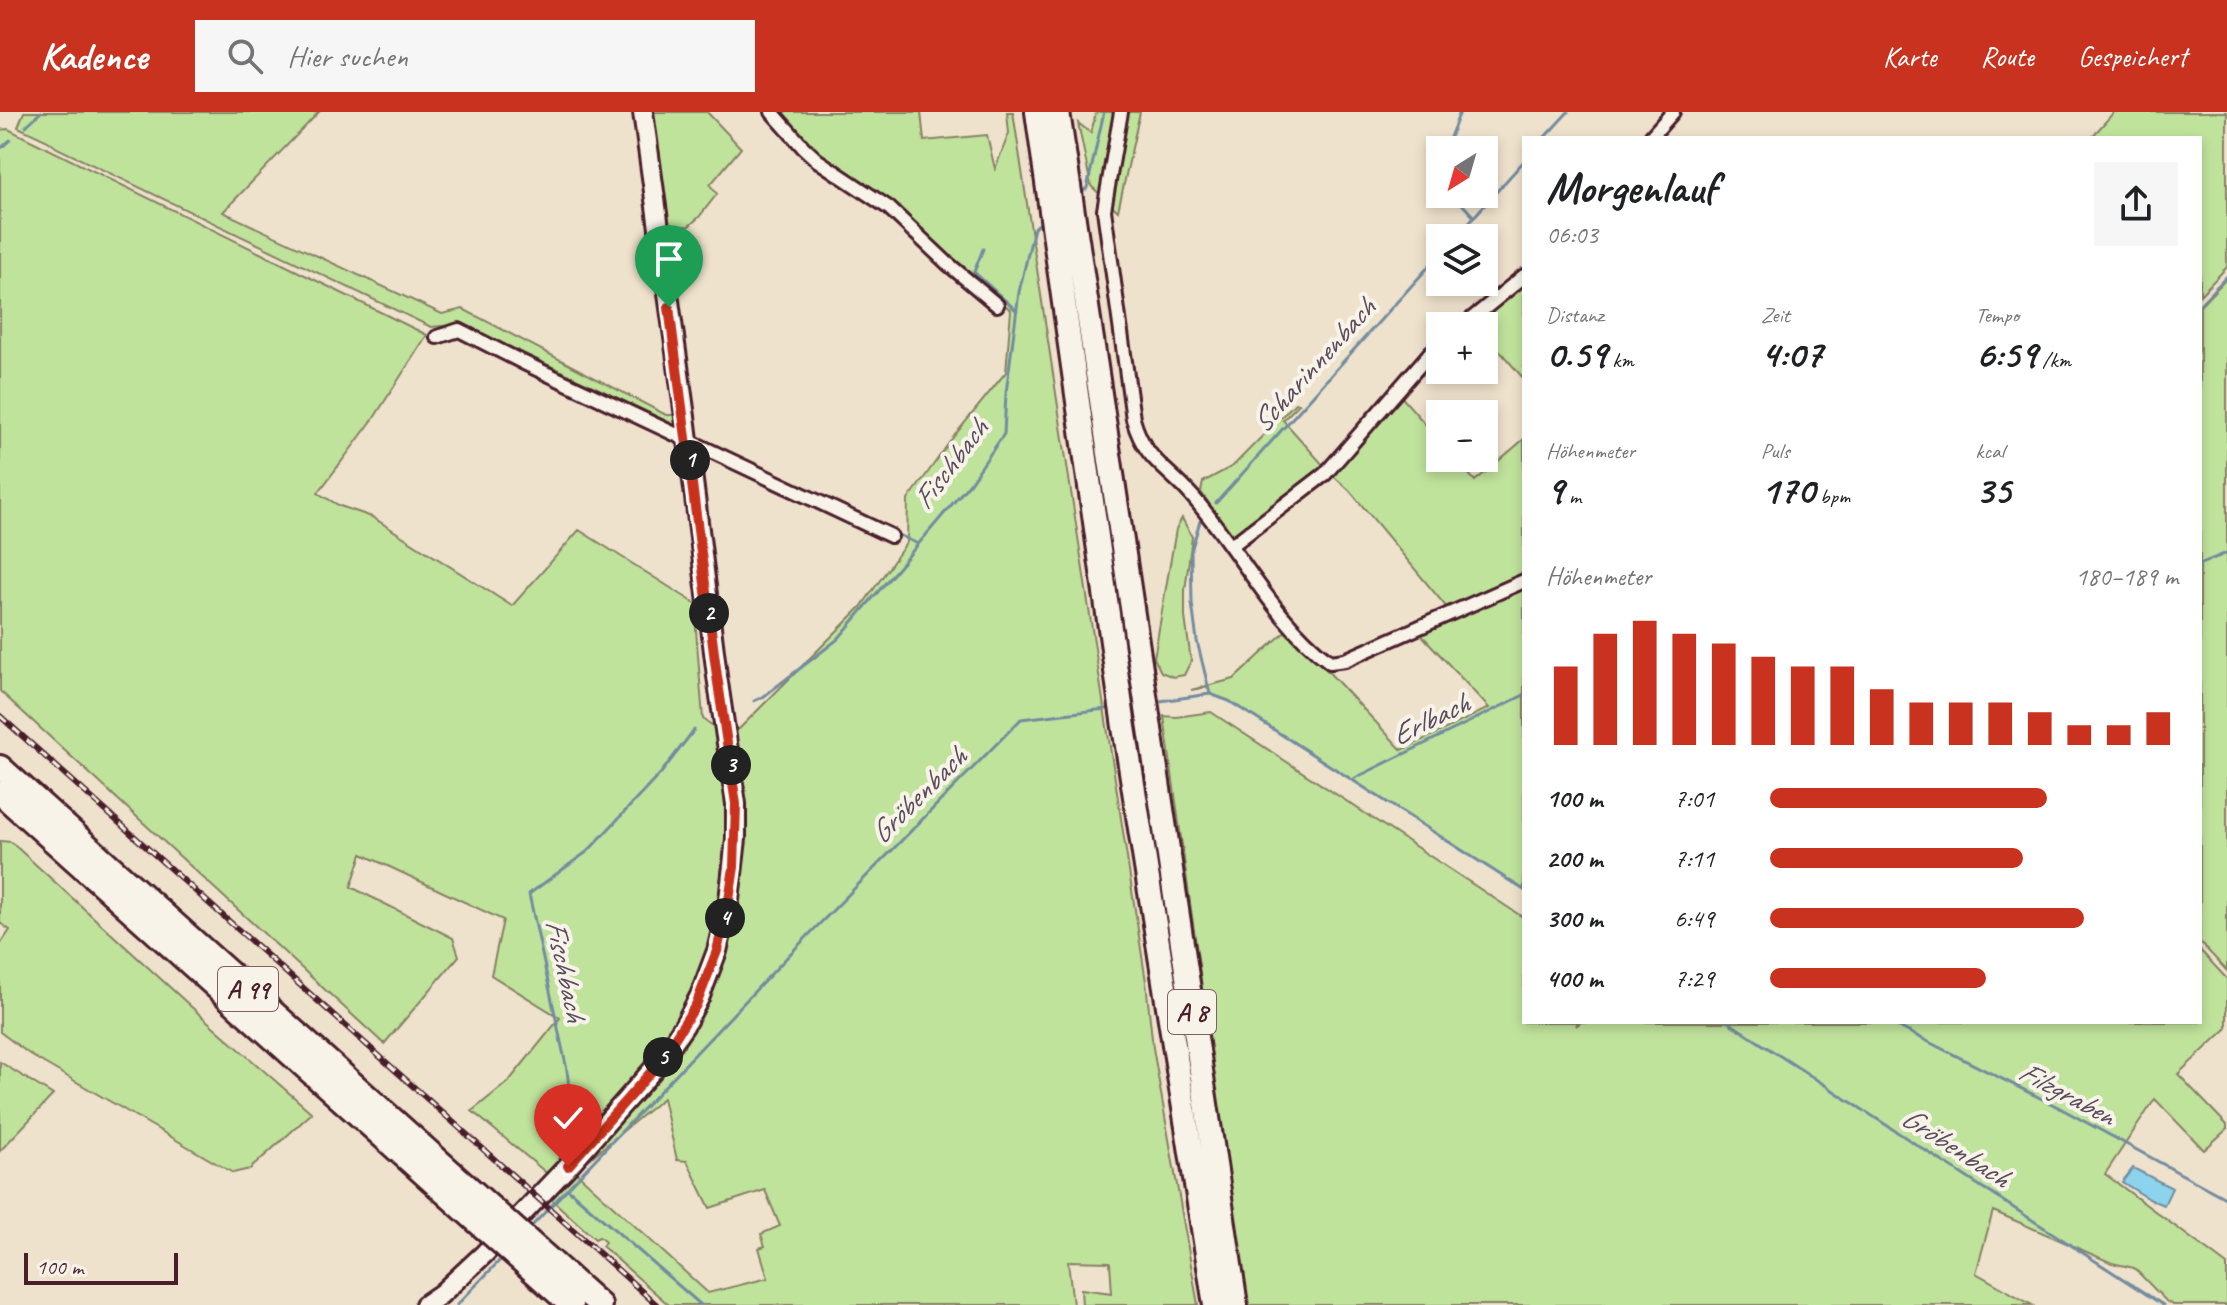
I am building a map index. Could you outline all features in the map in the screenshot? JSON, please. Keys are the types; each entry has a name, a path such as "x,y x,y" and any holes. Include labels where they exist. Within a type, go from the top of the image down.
{"highway":[{"name":"A 8","path":"1037,112 1062,207 1148,719 1236,1305"},
{"name":"A 8","path":"1058,112 1062,207 1124,727 1215,1305"},
{"name":"A 99","path":"0,767 490,1220"},
{"name":"A 99","path":"0,793 542,1266 600,1305"},
{"name":"A 99","path":"542,1266 571,1305"}],"street":[{"path":"425,1305 484,1254 568,1166 658,1064 696,1005 717,951 729,900 734,867 736,804 643,112"},
{"path":"772,112 817,160 889,208 997,305"},
{"path":"1121,112 1104,210 1133,419 1139,440 1154,460 1191,495 1289,625 1314,651 1330,662 1345,660 1522,582"},
{"path":"1652,136 1673,112"},
{"path":"1480,312 1522,278"},
{"path":"437,337 459,330 891,536"},
{"path":"1231,546 1325,474 1426,358"}],"green space":[{"path":"24,112 319,112 223,212 442,314 463,309 666,415 678,415 679,427 462,324 431,327 57,148 18,127"},
{"path":"650,112 707,112 741,148 710,185 717,194 689,226 666,229"},
{"path":"777,112 921,112 924,141 987,135 995,169 1009,133 1007,112 1013,112 1146,982 1153,1048 1198,1305 1082,1305 1081,1289 1112,1293 1110,1262 1068,1261 1073,1305 669,1305 602,1246 605,1242 599,1237 595,1239 549,1197 576,1172 708,1293 768,1278 759,1248 765,1246 761,1234 780,1226 765,1190 710,1208 687,1161 677,1160 663,1098 575,1171 555,1180 472,1111 509,1081 560,1018 491,975 503,920 362,854 351,887 453,938 459,956 384,1044 0,691 0,130 8,129 427,335 374,418 318,493 340,506 372,517 512,606 579,530 701,607 702,614 695,617 703,719 724,733 739,729 861,607 907,542 908,500 1006,372 1011,310 819,158"},
{"path":"1096,112 1140,112 1118,211 1091,186 1078,123 1091,133"},
{"path":"2114,112 2227,112 2227,267 2202,293 2202,136 2093,136"},
{"path":"2227,278 2227,971 2202,944 2202,304"},
{"path":"1522,285 1522,377 1498,349 1498,312 1488,312"},
{"path":"1399,394 1426,425 1426,472 1467,472 1475,481 1486,472 1498,472 1498,461 1522,441 1522,576 1448,609 1350,491 1331,474"},
{"path":"1295,403 1299,404 1283,420 1325,467 1232,538 1205,506 1208,502 1201,492 1203,482 1233,466"},
{"path":"1182,518 1192,537 1185,590 1191,661 1184,675 1173,677 1161,672 1154,658 1176,529"},
{"path":"1522,585 1522,889 1229,701 1210,694 1208,687 1191,690 1234,679 1288,629 1402,750 1489,708 1418,631"},
{"path":"1211,712 1522,917 1522,1024 2202,1024 2202,952 2227,979 2227,1028 2178,1074 2227,1125 2227,1129 2204,1150 2155,1099 2105,1174 2227,1265 2227,1305 2173,1305 2134,1268 2112,1263 1993,1211 1976,1273 2032,1305 1248,1305 1164,716"},
{"path":"0,841 11,842 312,1113 250,1169 233,1173 32,1056 0,1032 0,945 10,930 0,923"},
{"path":"0,1062 53,1095 0,1151"}],"water":[{"path":"2133,1168 2172,1188 2164,1205 2122,1182"}],"waterway":[{"path":"26,126 41,112"},
{"name":"Fischbach","path":"1081,193 1087,188 1104,112"},
{"path":"1451,136 1460,112"},
{"name":"Scharinnenbach","path":"1546,136 1568,112"},
{"path":"0,149 10,140"},
{"name":"Scharinnenbach","path":"1468,224 1522,163"},
{"path":"1466,208 1474,217"},
{"name":"Fischbach","path":"754,701 838,639 970,483 1004,434 1019,292 1034,228 1043,221"},
{"path":"983,249 974,272 1017,311"},
{"name":"Scharinnenbach","path":"1216,503 1426,270"},
{"name":"Erlbach","path":"2202,302 2227,276"},
{"name":"Scharinnenbach","path":"1200,521 1191,551 1192,603 1197,641 1210,694"},
{"path":"893,532 918,544"},
{"path":"2202,563 2227,553"},
{"name":"Gröbenbach","path":"1153,702 1210,694 1229,701 1522,889"},
{"name":"Erlbach","path":"1355,778 1522,696"},
{"name":"Gröbenbach","path":"530,1228 790,954 1021,719 1114,708"},
{"name":"Fischbach","path":"576,1144 567,1070 529,894 588,851 661,773 694,730"},
{"name":"Gröbenbach","path":"1731,1024 2163,1305"},
{"name":"Filzgraben","path":"1893,1024 2058,1107 2227,1199"},
{"path":"568,1189 701,1305"},
{"name":"Gröbenbach","path":"457,1305 503,1257"}],"railway":[{"path":"0,716 657,1305"}],"route":[{"path":"568,1166 658,1064 696,1005 717,951 734,867 736,804 730,751 717,676 669,307"}]}
